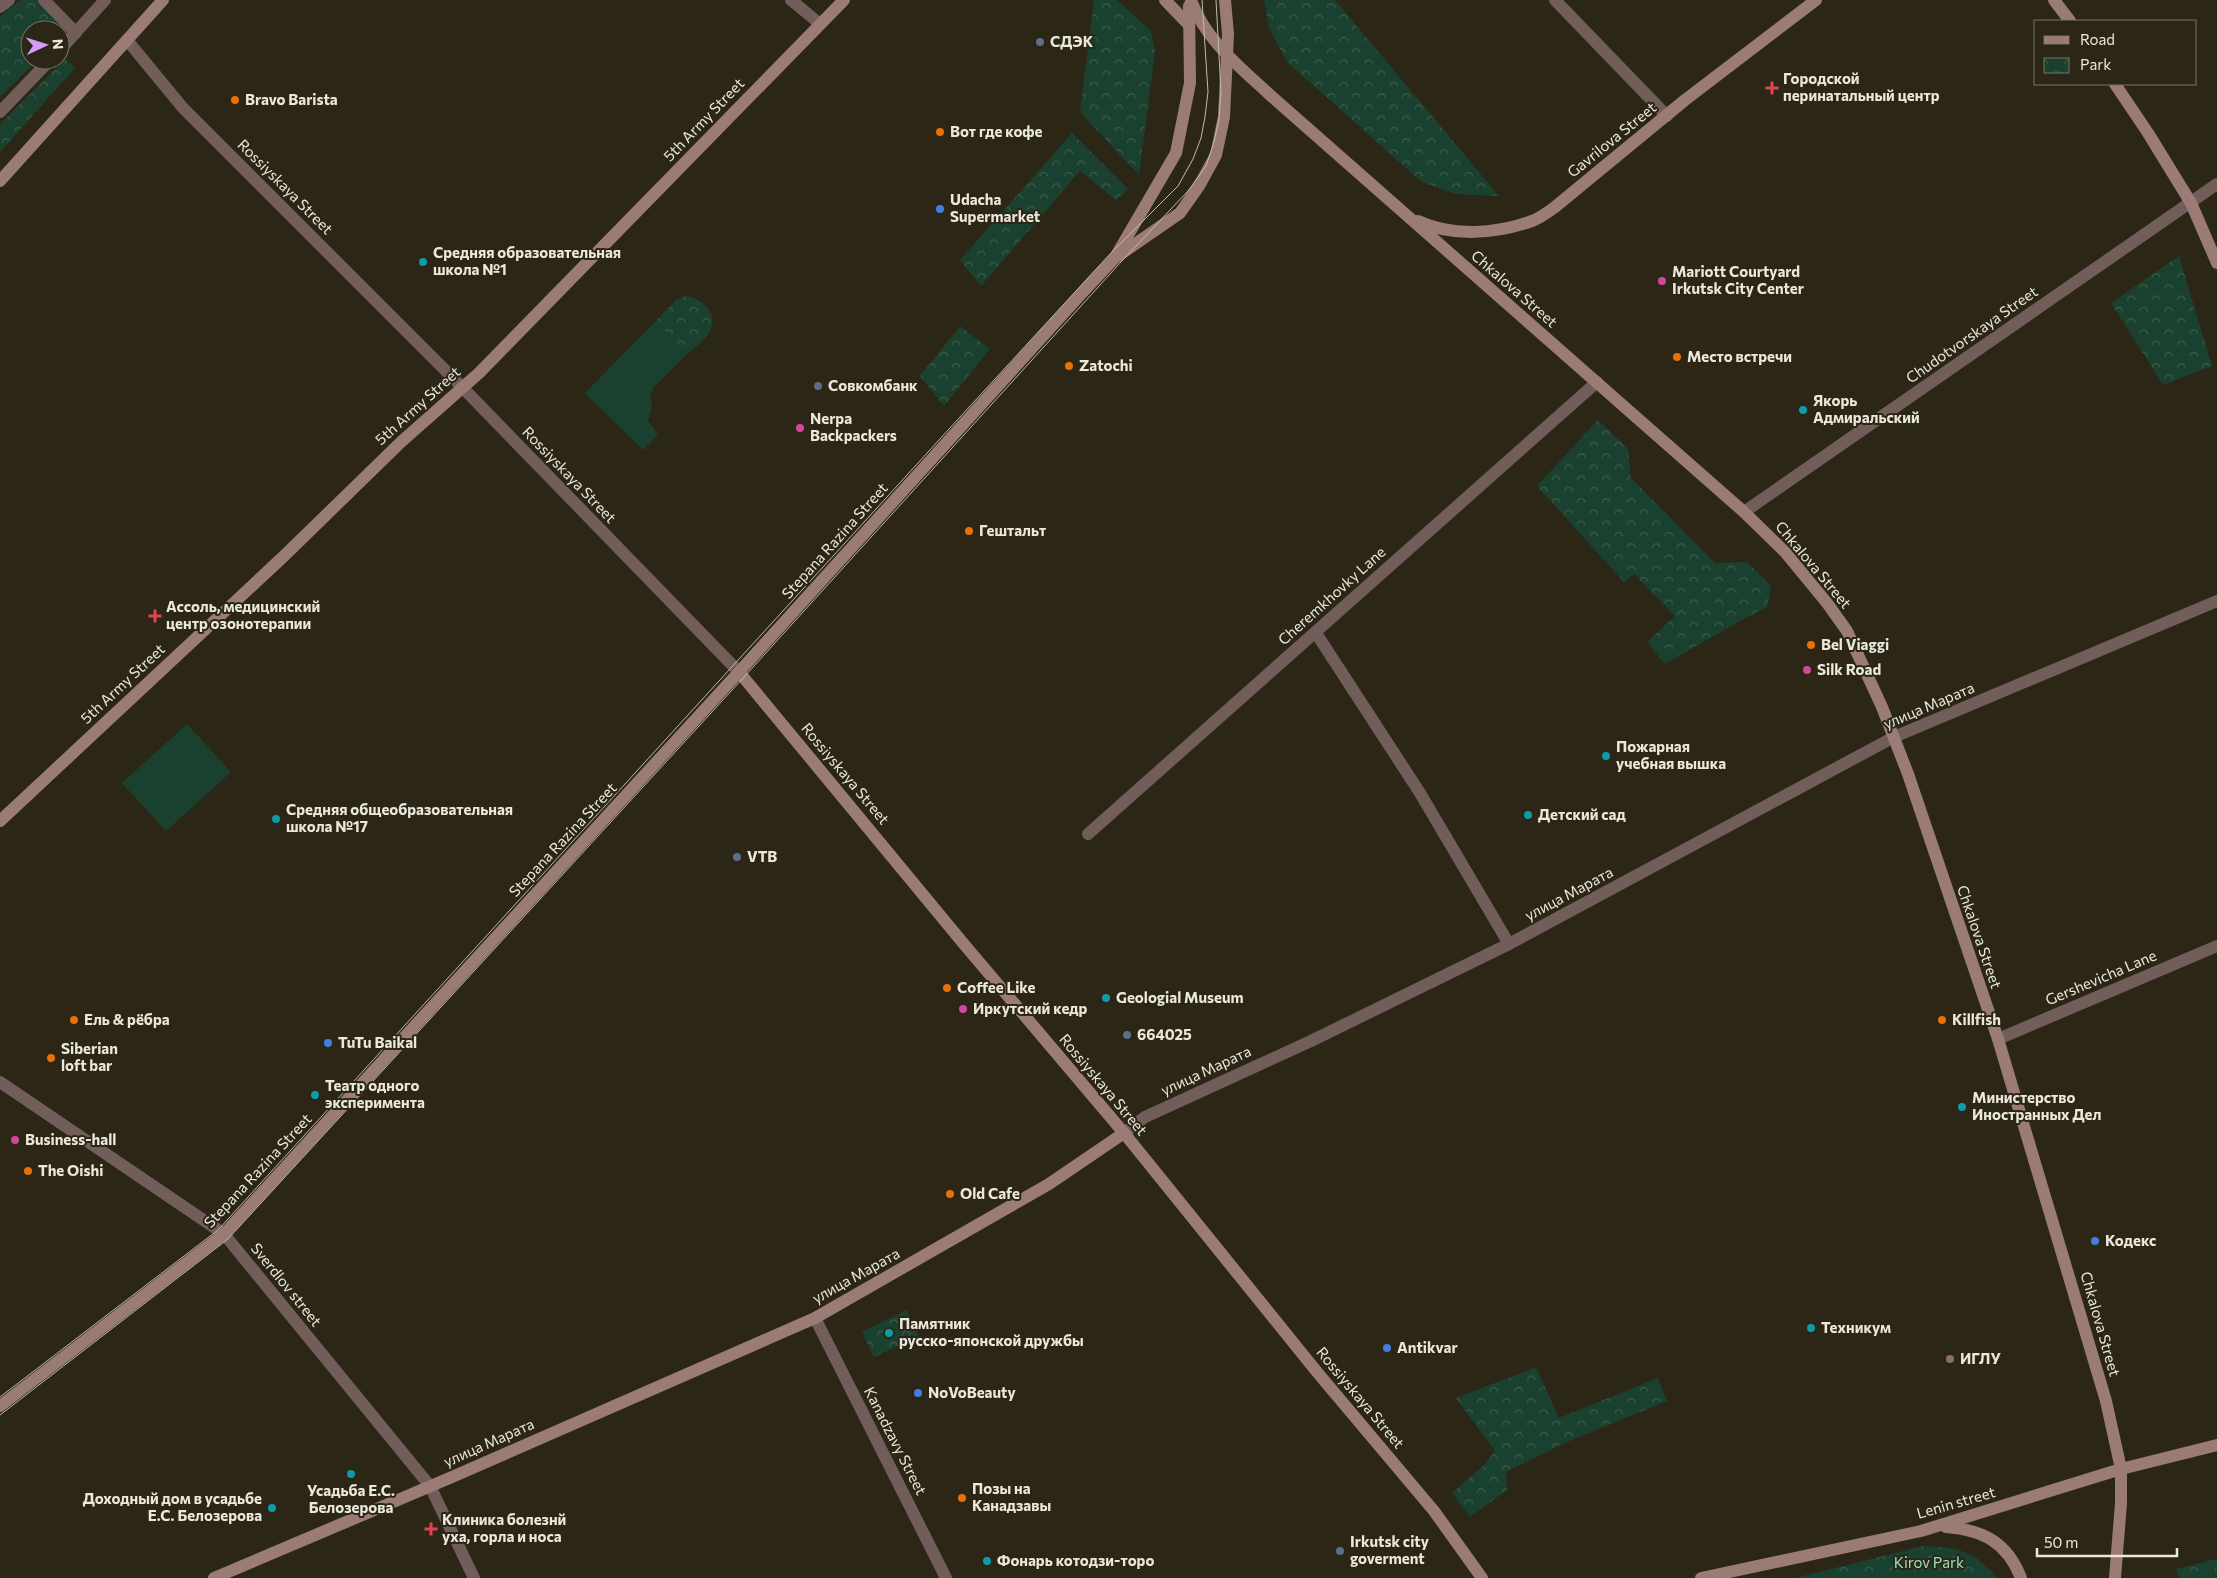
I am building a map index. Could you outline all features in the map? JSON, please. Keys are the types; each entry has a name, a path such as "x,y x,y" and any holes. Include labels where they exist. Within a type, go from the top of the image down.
{"main road":[{"path":"0,181 163,0"},
{"name":"5th Army Street","path":"0,821 284,556 401,442 463,388 844,0"},
{"path":"1165,0 1190,24"},
{"path":"1114,258 1176,153 1190,83 1190,0"},
{"name":"Chkalova Street","path":"1190,0 1197,18 1227,55 1404,214 1744,512 1785,552 1828,603 1847,631 1863,663 1894,737 1998,1039 2106,1401 2121,1469 2121,1503 2115,1578"},
{"path":"1114,258 1180,213 1199,186 1216,155 1224,117 1227,55 1225,0"},
{"name":"Gavrilova Street","path":"1404,214 1434,229 1466,232 1509,228 1534,221 1555,207 1685,100 1816,0"},
{"path":"2054,0 2069,20"},
{"path":"2116,85 2191,203 2217,263"},
{"name":"Stepana Razina Street","path":"0,1406 224,1234 739,672 1114,258"},
{"name":"Rossiyskaya Street","path":"739,672 963,943 1124,1133 1312,1365 1434,1511 1482,1578"},
{"name":"улица Марата","path":"214,1578 815,1318 1040,1189 1124,1133"},
{"name":"Lenin street","path":"1701,1578 1939,1526 2121,1469 2217,1445"},
{"path":"1939,1526 1965,1528 1986,1535 2004,1548 2021,1578"}],"street":[{"path":"0,7 9,0"},
{"path":"44,0 76,33"},
{"path":"70,39 105,0"},
{"path":"791,0 820,24"},
{"path":"1555,0 1666,116"},
{"name":"Rossiyskaya Street","path":"127,40 183,108 463,388 739,672"},
{"path":"0,112 40,70"},
{"name":"Chudotvorskaya Street","path":"1744,512 2217,184"},
{"name":"Cheremkhovky Lane","path":"1088,834 1597,382"},
{"name":"улица Марата","path":"1124,1133 1145,1117 1311,1041 1509,944 1894,737 2217,601"},
{"path":"1316,633 1420,794 1509,944"},
{"name":"Gershevicha Lane","path":"1998,1039 2217,946"},
{"name":"Sverdlov street","path":"0,1082 224,1234 430,1486 474,1578"},
{"name":"Kanadzavy Street","path":"815,1318 946,1578"}],"green space":[{"path":"21,0 37,0 55,20 20,20 20,70 28,70 0,97 0,16"},
{"path":"1094,0 1117,0 1151,31 1155,52 1139,175 1080,112"},
{"path":"1264,0 1335,0 1499,196 1455,194 1422,182 1287,62 1269,28"},
{"path":"70,64 75,68 0,152 0,124 54,70 70,70"},
{"path":"1072,133 1128,189 1116,200 1080,171 981,286 960,260"},
{"path":"2179,256 2212,366 2163,385 2111,303"},
{"path":"686,296 705,305 712,316 712,322 707,336 686,355 656,321 676,300"},
{"path":"656,321 686,355 653,388 650,396 652,408 648,420 658,435 643,450 585,393"},
{"path":"960,326 990,349 944,406 920,376"},
{"path":"1598,420 1628,449 1631,478 1715,563 1747,562 1771,586 1767,607 1665,664 1647,642 1675,616 1634,574 1624,582 1537,486"},
{"path":"187,724 231,772 166,831 122,783"},
{"path":"907,1310 919,1336 874,1357 862,1332"},
{"path":"1536,1367 1559,1418 1658,1378 1667,1401 1567,1442 1506,1472 1507,1490 1470,1517 1452,1493 1484,1465 1495,1451 1456,1398"},
{"name":"Kirov Park","path":"1923,1546 1965,1552 1980,1561 1998,1578 1795,1578"},
{"path":"2217,1559 2217,1578 2179,1578 2176,1569"}],"tram line":[{"path":"0,1397 218,1230 949,429 1110,254 1178,186 1193,159 1201,138 1205,117 1208,92 1202,0"},
{"path":"0,1415 228,1239 744,677 1120,263 1188,191 1206,166 1219,119 1221,92 1216,0"}],"place":[{"name":"СДЭК","path":"1040,42"},
{"name":"Городской перинатальный центр","path":"1772,88"},
{"name":"Bravo Barista","path":"235,100"},
{"name":"Вот где кофе","path":"940,132"},
{"name":"Udacha Supermarket","path":"940,209"},
{"name":"Средняя образовательная школа №1","path":"423,262"},
{"name":"Mariott Courtyard Irkutsk City Center","path":"1662,281"},
{"name":"Место встречи","path":"1677,357"},
{"name":"Zatochi","path":"1069,366"},
{"name":"Совкомбанк","path":"818,386"},
{"name":"Якорь Адмиральский","path":"1803,410"},
{"name":"Nerpa Backpackers","path":"800,428"},
{"name":"Гештальт","path":"969,531"},
{"name":"Ассоль, медицинский центр озонотерапии","path":"155,616"},
{"name":"Bel Viaggi","path":"1811,645"},
{"name":"Silk Road","path":"1807,670"},
{"name":"Пожарная учебная вышка","path":"1606,756"},
{"name":"Детский сад","path":"1528,815"},
{"name":"Средняя общеобразовательная школа №17","path":"276,819"},
{"name":"VTB","path":"737,857"},
{"name":"Coffee Like","path":"947,988"},
{"name":"Geologial Museum","path":"1106,998"},
{"name":"Иркутский кедр","path":"963,1009"},
{"name":"Ель & рёбра","path":"74,1020"},
{"name":"Killfish","path":"1942,1020"},
{"name":"664025","path":"1127,1035"},
{"name":"TuTu Baikal","path":"328,1043"},
{"name":"Siberian loft bar","path":"51,1058"},
{"name":"Театр одного эксперимента","path":"315,1095"},
{"name":"Министерство Иностранных Дел","path":"1962,1107"},
{"name":"Business-hall","path":"15,1140"},
{"name":"The Oishi","path":"28,1171"},
{"name":"Old Cafe","path":"950,1194"},
{"name":"Кодекс","path":"2095,1241"},
{"name":"Техникум","path":"1811,1328"},
{"name":"Памятник русско-японской дружбы","path":"889,1333"},
{"name":"Antikvar","path":"1387,1348"},
{"name":"ИГЛУ","path":"1950,1359"},
{"name":"NoVoBeauty","path":"918,1393"},
{"name":"Усадьба Е.С. Белозерова","path":"351,1474"},
{"name":"Позы на Канадзавы","path":"962,1498"},
{"name":"Доходный дом в усадьбе Е.С. Белозерова","path":"272,1508"},
{"name":"Клиника болезнй уха, горла и носа","path":"431,1529"},
{"name":"Irkutsk city goverment","path":"1340,1551"},
{"name":"Фонарь котодзи-торо","path":"987,1561"}]}
